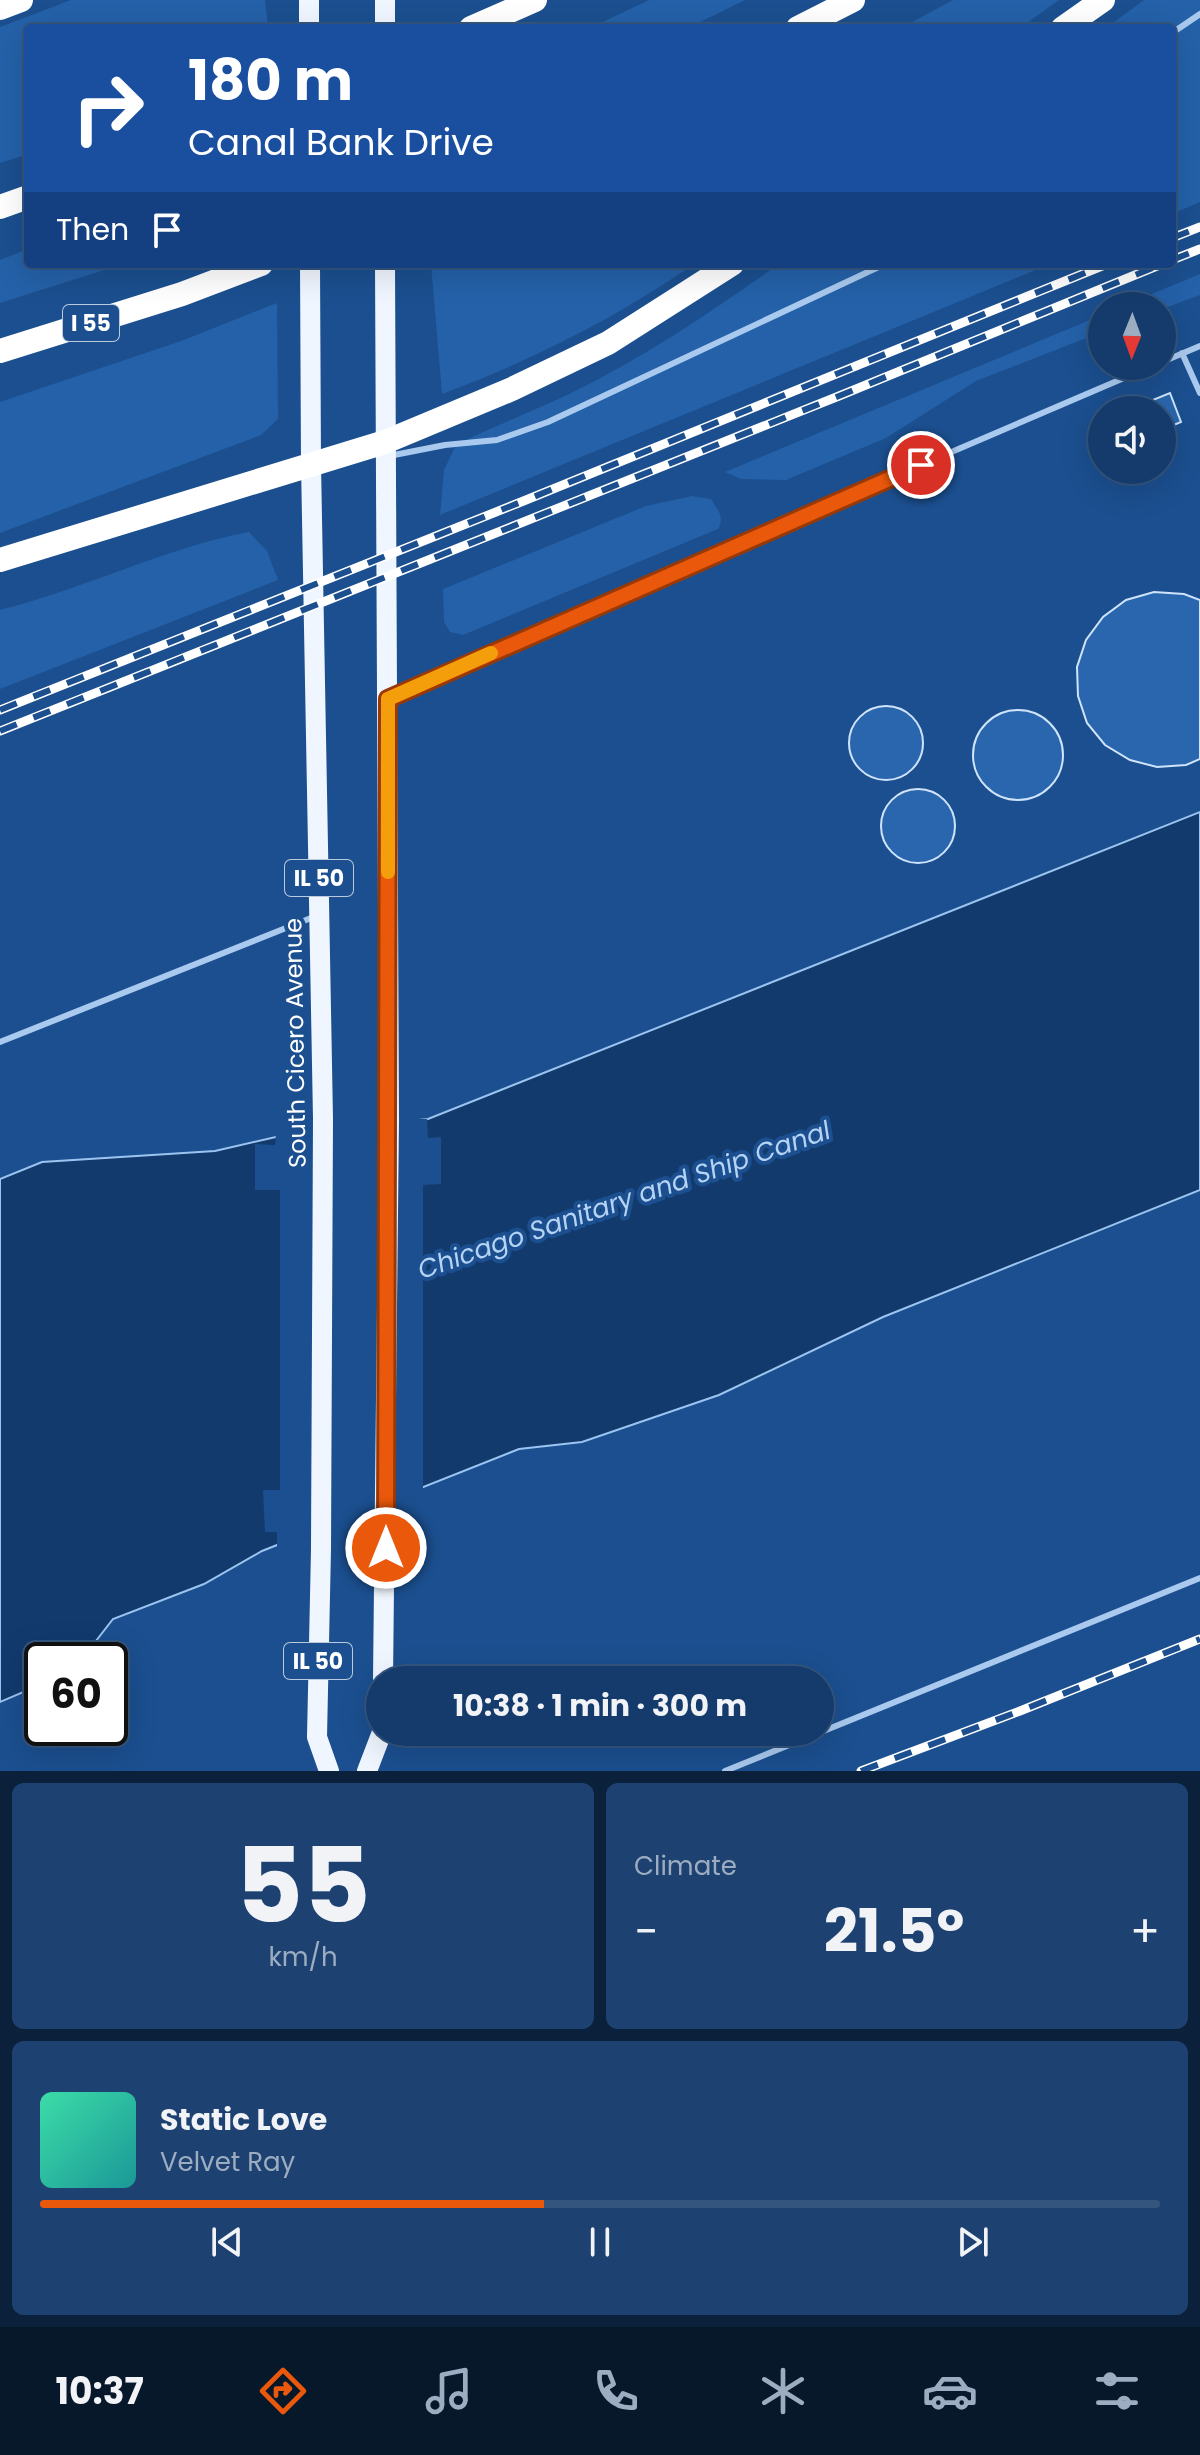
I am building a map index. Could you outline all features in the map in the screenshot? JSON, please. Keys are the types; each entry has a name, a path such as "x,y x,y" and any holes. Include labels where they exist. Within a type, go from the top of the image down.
{"highway":[{"path":"0,8 21,0"},
{"path":"480,24 535,0"},
{"path":"806,24 853,0"},
{"path":"1069,24 1103,0"},
{"path":"0,207 24,198"},
{"name":"I 55","path":"0,351 182,294 250,268"},
{"path":"0,560 311,464 385,449 608,343 726,268"}],"main road":[{"path":"309,0 309,24"},
{"path":"385,0 385,24"},
{"name":"South Cicero Avenue","path":"310,268 323,1119 317,1737 329,1771"},
{"name":"IL 50","path":"383,1666 389,1119 385,268"},
{"path":"367,1771 377,1746"}],"lane":[{"path":"1176,30 1200,14"},
{"path":"385,449 497,440 548,422 876,268"},
{"path":"1176,356 1200,346"},
{"path":"1182,353 1200,393"},
{"path":"388,699 690,564 1119,380"},
{"path":"0,1042 319,915"},
{"path":"725,1771 1200,1578"}],"shaded area":[{"path":"71,0 265,0 268,24 24,24 24,155 0,163 0,27"},
{"path":"649,0 745,0 696,24 598,24"},
{"path":"953,0 1059,0 1026,24 908,24"},
{"path":"1144,0 1200,0 1200,202 1176,212 1176,24 1111,24"},
{"path":"24,251 24,268 110,268 0,303 0,260"},
{"path":"431,268 688,268 572,337 442,394"},
{"path":"773,268 1040,268 440,515 444,470 456,445 605,375 706,314"},
{"path":"1200,274 1200,295 1176,304 1176,292 1157,292"},
{"path":"277,303 278,419 261,435 0,533 0,402 181,341"},
{"path":"1088,321 1088,337 976,381 886,438 786,480 741,479 725,472"},
{"path":"692,496 711,499 721,517 718,529 463,635 450,632 444,622 443,589 646,506"},
{"path":"249,532 267,551 278,580 0,689 0,610 186,548"}],"water":[{"name":"Chicago Sanitary and Ship Canal","path":"1200,812 1200,1190 883,1317 719,1395 582,1442 519,1449 262,1551 204,1584 113,1619 95,1642 24,1642 24,1692 0,1702 0,1179 42,1162 215,1151 289,1134 428,1119"}],"pier":[{"path":"387,1119 427,1119 428,1138 441,1137 441,1184 423,1185 423,1492 277,1550 277,1532 265,1532 263,1490 280,1490 280,1190 255,1190 255,1144 275,1145 276,1133 289,1130"}],"building":[{"path":"1154,592 1184,594 1200,600 1200,759 1186,765 1157,767 1130,760 1105,745 1087,723 1078,696 1077,667 1086,640 1103,617 1126,600"},
{"path":"886,706 907,712 917,722 923,743 917,764 907,774 886,780 865,774 855,764 849,743 855,722 865,712"},
{"path":"1018,710 1035,713 1050,723 1060,738 1063,755 1060,772 1050,787 1035,797 1018,800 1001,797 986,787 976,772 973,755 976,738 986,723 1001,713"},
{"path":"918,789 939,795 949,805 955,826 949,847 939,857 918,863 897,857 887,847 881,826 887,805 897,795"}],"railway":[{"path":"1176,236 1200,227"},
{"path":"1176,258 1200,249"},
{"path":"0,710 1097,268"},
{"path":"0,731 1152,268"},
{"path":"861,1771 1200,1639"}],"slow traffic":[{"path":"388,872 388,699 491,653"}],"route":[{"path":"386,1548 388,699 921,465"}]}
